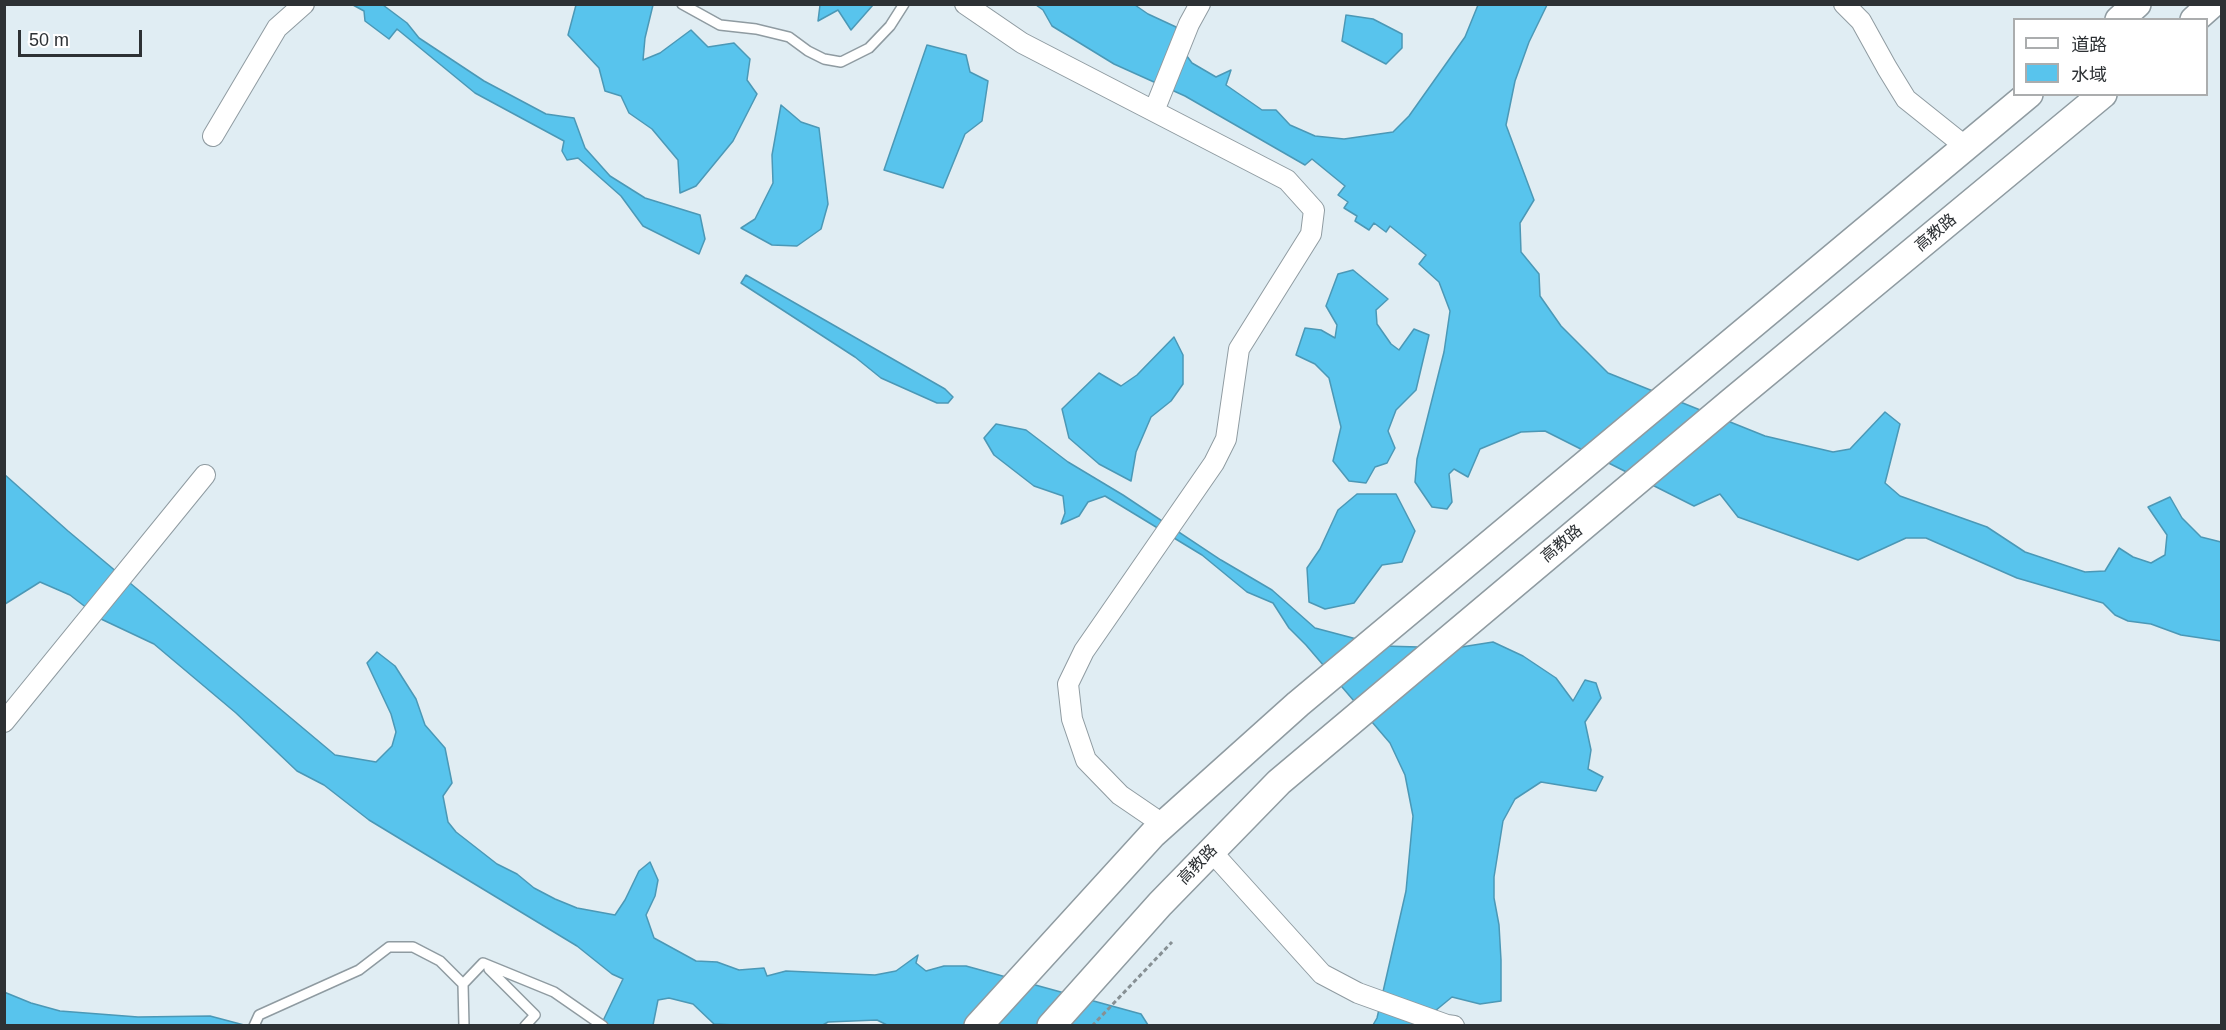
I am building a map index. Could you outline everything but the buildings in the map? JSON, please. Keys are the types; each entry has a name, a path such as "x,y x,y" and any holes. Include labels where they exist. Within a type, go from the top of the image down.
{"main road":[{"path":"2121,18 2137,4"},
{"path":"2196,18 2212,4"},
{"path":"978,1026 1048,947 1164,825 1298,704 2027,96"},
{"name":"高教路","path":"1051,1026 1211,852 1279,782 1731,402 2101,96"}],"street":[{"path":"213,136 277,28 304,4"},
{"path":"965,4 1022,44 1287,180 1314,210 1311,234 1239,349 1226,439 1214,463 1084,651 1068,684 1071,719 1086,760 1120,795 1164,825"},
{"path":"1154,111 1200,4"},
{"path":"1844,4 1861,21 1906,99 1966,147"},
{"path":"4,722 204,475"},
{"path":"1211,852 1322,974 1358,993 1454,1026"}],"lane":[{"path":"682,4 720,25 756,29 789,37 824,59 841,62 869,48 890,26 904,4"},
{"path":"254,1026 259,1015 359,970 389,947 413,947 440,962 463,984 464,1026"},
{"path":"463,984 483,963"},
{"path":"483,963 554,992 603,1026"},
{"path":"483,963 535,1015 525,1026"}],"path":[{"path":"1092,1026 1172,942"}],"water":[{"path":"820,4 873,5 851,30 838,10 818,21"},
{"path":"353,5 383,5 407,23 419,38 484,81 546,114 574,118 585,148 610,176 645,198 700,215 705,239 699,254 643,226 621,196 578,158 567,160 562,151 564,141 475,93 397,29 389,39 365,21 364,11"},
{"path":"576,5 653,5 645,38 643,60 660,53 691,30 708,47 734,43 750,59 747,80 757,94 733,141 696,186 680,193 678,160 652,129 629,113 621,96 605,91 599,68 568,35"},
{"path":"1036,5 1135,5 1176,27 1178,44 1192,63 1216,77 1231,70 1226,85 1262,110 1276,110 1290,125 1315,136 1344,139 1393,132 1409,116 1465,37 1478,5 1547,5 1529,42 1515,81 1506,125 1534,200 1520,223 1521,252 1539,274 1540,296 1561,326 1608,373 1765,436 1833,452 1850,449 1885,412 1900,424 1885,483 1900,496 1987,527 2025,552 2085,572 2105,571 2119,548 2133,557 2151,563 2165,555 2167,535 2148,507 2170,497 2182,518 2201,537 2221,542 2221,641 2181,635 2151,624 2128,621 2115,615 2103,603 2017,578 1926,538 1906,538 1858,560 1738,517 1720,494 1694,506 1545,431 1521,432 1480,449 1468,477 1454,469 1449,474 1452,502 1447,509 1432,507 1415,482 1417,459 1444,352 1450,311 1439,282 1419,264 1426,255 1390,226 1386,232 1374,223 1369,230 1355,221 1357,216 1344,208 1348,202 1338,195 1345,186 1312,159 1305,165 1185,96 1114,64 1052,26 1043,10"},
{"path":"1346,15 1373,19 1402,34 1402,48 1386,64 1342,41"},
{"path":"927,45 966,55 970,72 988,81 982,121 965,134 943,188 884,170"},
{"path":"781,105 801,122 819,128 828,204 821,229 797,246 772,245 741,228 755,219 773,183 772,155"},
{"path":"1353,270 1388,299 1376,310 1377,324 1391,344 1399,350 1414,329 1429,335 1416,390 1396,410 1388,431 1395,448 1387,463 1375,467 1366,483 1349,481 1333,461 1341,427 1329,378 1315,364 1296,355 1305,328 1321,330 1335,338 1337,325 1326,306 1338,274"},
{"path":"746,275 945,389 953,397 948,403 937,403 881,378 855,357 741,283"},
{"path":"1174,337 1183,355 1183,384 1171,401 1151,417 1136,452 1131,481 1099,464 1069,438 1062,409 1099,373 1121,386 1137,375"},
{"path":"996,424 1026,430 1068,462 1272,590 1315,628 1383,646 1455,648 1493,642 1523,656 1556,678 1573,701 1585,680 1596,683 1601,698 1585,722 1591,750 1588,769 1603,777 1596,791 1541,782 1515,799 1503,821 1494,877 1501,960 1501,1001 1480,1004 1452,997 1418,1025 1373,1025 1377,1018 1406,891 1413,816 1405,775 1390,743 1289,628 1273,603 1247,592 1202,555 1105,496 1088,502 1079,516 1061,524 1065,513 1063,496 1034,486 994,455 984,438"},
{"path":"4,474 68,531 335,755 376,762 392,746 396,732 391,714 367,663 377,652 395,666 416,699 425,725 445,748 452,783 443,796 448,822 456,832 497,864 555,899 577,908 615,915 639,871 650,862 658,880 655,896 646,915 654,938 696,961 717,962 739,970 764,968 767,976 786,971 875,975 896,971 918,955 916,963 926,971 944,966 966,966 1141,1014 1148,1025 889,1026 877,1020 828,1022 821,1026 714,1024 693,1004 669,998 658,1000 653,1025 601,1025 623,979 612,974 577,946 369,820 324,785 297,771 236,713 154,644 101,619 70,595 40,582 5,604"},
{"path":"1357,494 1396,494 1415,531 1402,562 1382,565 1354,603 1325,609 1309,602 1307,568 1320,549 1338,510"},
{"path":"4,992 60,1011 138,1017 210,1016 244,1025 5,1025"}]}
